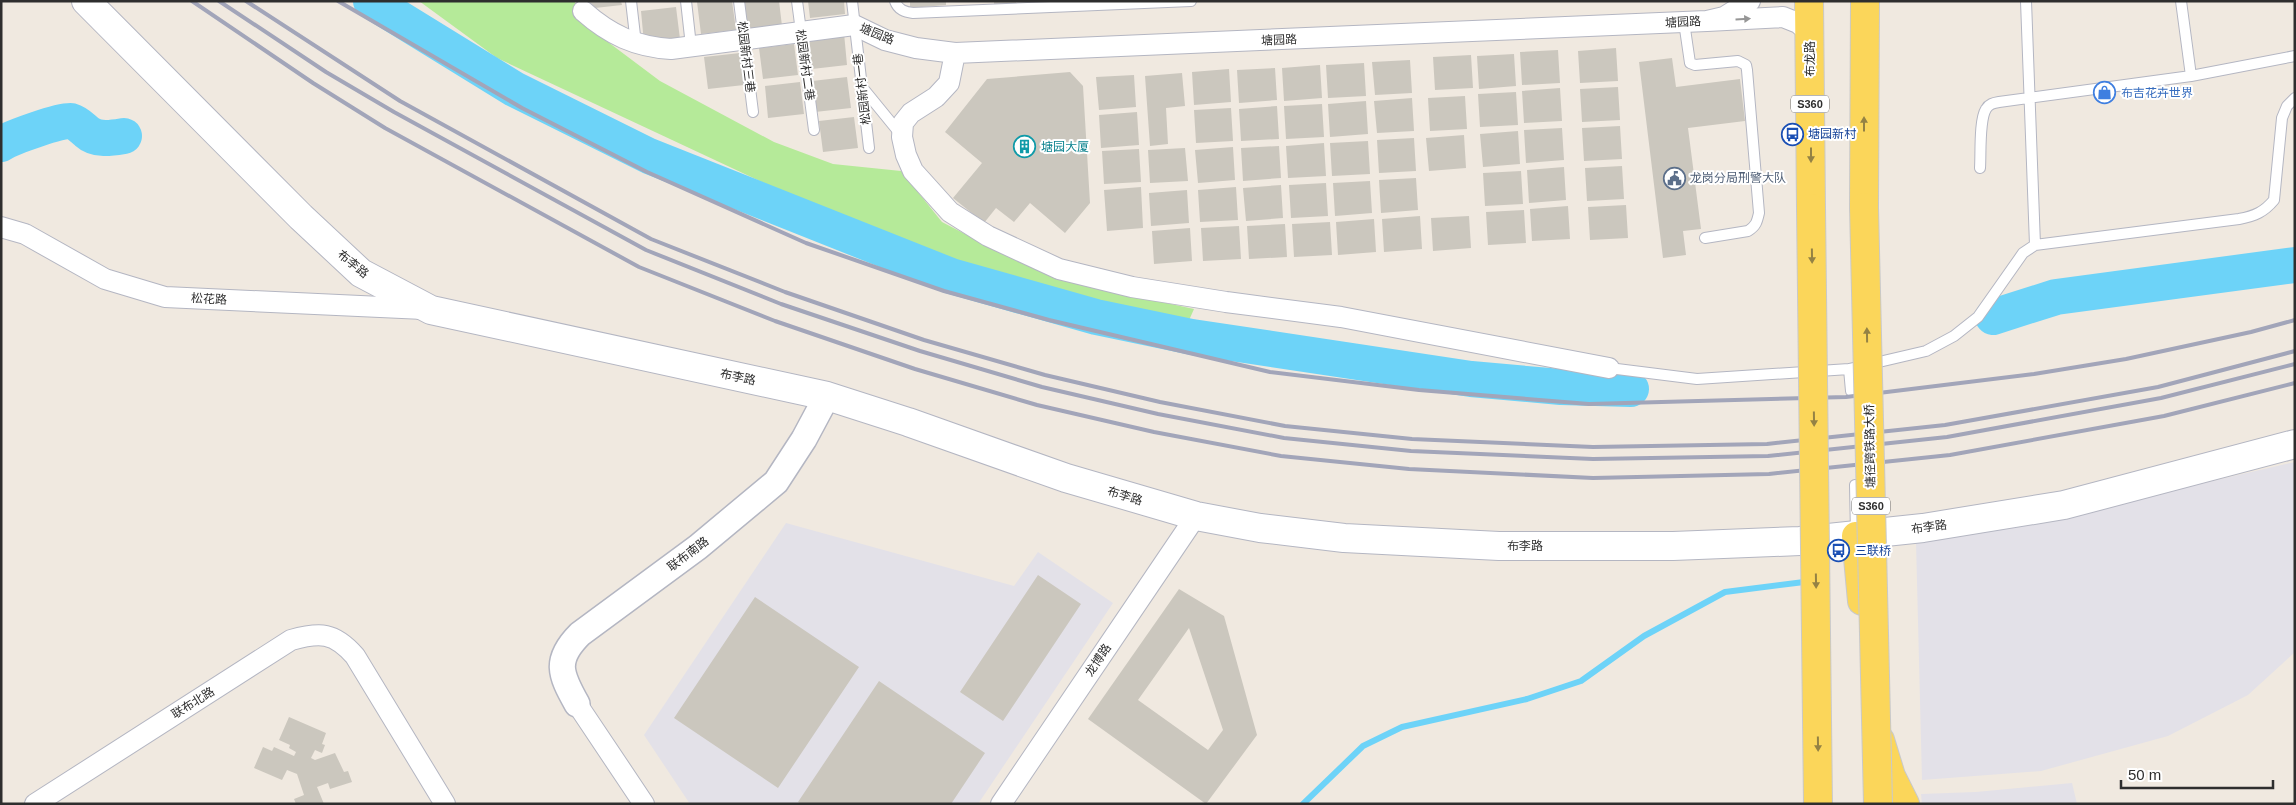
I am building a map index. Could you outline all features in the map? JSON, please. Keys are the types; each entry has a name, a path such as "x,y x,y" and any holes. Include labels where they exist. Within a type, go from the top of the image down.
{"main road":[{"name":"布李路","path":"86,1 301,217 360,273 431,310 827,396 908,422 1066,478 1196,516 1260,528 1344,538 1499,546 1742,545 1856,536 1923,528 2064,505 2295,444"},
{"name":"布龙路","path":"1809,1 1818,804"},
{"name":"塘径跨铁路大桥","path":"1865,1 1864,208 1878,804"},
{"path":"1856,536 1874,713 1885,759 1905,804"}],"street":[{"name":"塘园路","path":"1707,21 1724,17 1750,1"},
{"path":"582,6 628,42 651,48 671,49 854,26"},
{"name":"塘园路","path":"854,26 885,40 916,48 956,53 1783,17 1798,23 1810,32"},
{"path":"956,53 949,83 936,97 911,113 903,123 902,137 906,155 913,171 950,212 988,236 1059,268 1132,287 1341,317 1609,368"},
{"name":"松花路","path":"1,227 25,234 105,279 165,297 431,310"},
{"name":"联布南路","path":"577,704 567,687 561,668 566,647 580,634 698,547 776,482 804,439 827,396"},
{"name":"龙博路","path":"1001,804 1196,516"},
{"name":"联布北路","path":"34,804 292,640 309,636 327,635 343,642 355,656 445,804"},
{"path":"577,704 644,804"}],"lane":[{"path":"631,1 636,44"},
{"path":"686,1 691,46"},
{"name":"松园新村三巷","path":"739,1 753,112"},
{"name":"松园新村二巷","path":"797,1 814,130"},
{"name":"松园新村一巷","path":"852,1 869,148"},
{"path":"896,1 897,6 905,12 913,13 969,6 1191,1"},
{"path":"2026,1 2035,244"},
{"path":"2181,1 2191,76"},
{"path":"1684,22 1690,63 1695,65 1742,62 1747,70 1758,220 1755,227 1748,231 1705,238"},
{"path":"1980,168 1984,111 1990,105 1999,102 2191,76 2295,56"},
{"path":"861,86 902,137"},
{"path":"1609,368 1697,379 1849,369 1926,350 1954,336 1978,317 2023,253 2035,244 2255,216 2266,210 2274,200 2282,118 2287,106 2295,98"},
{"path":"1849,369 1851,391"},
{"path":"1855,485 1856,536"}],"shaded area":[{"path":"2295,462 2295,652 2248,695 2168,736 2041,771 1922,780 1916,542 2130,500"},
{"path":"786,523 1014,586 1038,552 1113,603 978,804 690,804 644,735"},
{"path":"2072,783 2077,804 1922,804 1921,794 1976,792"}],"green space":[{"path":"419,1 574,1 600,36 660,81 774,142 833,164 901,171 942,222 1017,261 1102,289 1194,309 1186,327 981,269 809,204 497,58"}],"building":[{"path":"585,1 621,1 622,5 586,9"},
{"path":"732,1 736,30 701,34 697,2"},
{"path":"743,1 779,1 782,26 747,30"},
{"path":"808,1 844,1 845,14 810,18"},
{"path":"910,1 946,1 946,5 910,8"},
{"path":"994,1 1016,1 1016,4 994,6"},
{"path":"676,7 680,39 644,43 641,11"},
{"path":"844,33 847,65 812,69 808,38"},
{"path":"794,44 798,75 763,79 759,48"},
{"path":"1616,48 1618,81 1580,83 1578,51"},
{"path":"1558,50 1560,83 1522,85 1520,52"},
{"path":"740,53 744,85 708,89 704,57"},
{"path":"1514,54 1516,86 1479,89 1477,56"},
{"path":"1471,55 1473,88 1435,90 1433,57"},
{"name":"龙岗分局刑警大队","path":"1672,58 1676,87 1740,79 1745,121 1688,128 1701,229 1683,231 1686,255 1663,258 1639,62"},
{"path":"1410,60 1412,93 1375,95 1372,62"},
{"path":"1364,63 1366,96 1328,98 1326,65"},
{"path":"1320,65 1322,98 1284,101 1282,68"},
{"path":"1275,68 1277,100 1239,103 1237,70"},
{"path":"1229,69 1231,102 1194,105 1192,72"},
{"name":"塘园大厦","path":"1070,72 1083,86 1090,203 1065,233 1030,203 1014,222 996,208 984,223 953,198 982,163 945,132 987,79"},
{"path":"1182,73 1185,106 1166,108 1168,144 1150,146 1145,76"},
{"path":"1134,75 1136,107 1099,110 1096,77"},
{"path":"847,77 851,108 815,112 812,81"},
{"path":"800,82 804,114 768,118 765,86"},
{"path":"1618,87 1620,120 1582,122 1580,89"},
{"path":"1560,88 1562,121 1524,123 1522,91"},
{"path":"1516,92 1518,125 1480,127 1478,94"},
{"path":"1465,96 1467,129 1430,131 1428,98"},
{"path":"1412,98 1414,131 1377,133 1374,101"},
{"path":"1366,101 1368,134 1330,137 1328,104"},
{"path":"1322,104 1324,137 1286,139 1284,106"},
{"path":"1277,106 1279,139 1241,141 1239,109"},
{"path":"1231,108 1233,141 1196,143 1194,110"},
{"path":"1137,112 1139,145 1101,148 1099,115"},
{"path":"854,117 858,148 823,152 819,121"},
{"path":"1620,126 1622,159 1584,161 1582,128"},
{"path":"1562,128 1564,160 1526,163 1524,130"},
{"path":"1518,131 1520,164 1483,167 1480,134"},
{"path":"1464,135 1466,168 1429,171 1426,138"},
{"path":"1414,138 1416,171 1379,173 1377,140"},
{"path":"1368,141 1370,174 1332,176 1330,143"},
{"path":"1324,143 1326,176 1288,178 1286,146"},
{"path":"1279,146 1281,178 1243,181 1241,148"},
{"path":"1233,147 1235,180 1198,183 1195,150"},
{"path":"1185,148 1188,181 1150,183 1148,150"},
{"path":"1139,149 1141,182 1104,184 1102,151"},
{"path":"1622,166 1624,199 1587,201 1585,168"},
{"path":"1564,167 1566,200 1529,203 1527,170"},
{"path":"1521,171 1523,204 1485,206 1483,173"},
{"path":"1416,178 1418,210 1381,213 1379,180"},
{"path":"1370,181 1372,213 1335,216 1333,183"},
{"path":"1326,183 1328,216 1291,218 1289,185"},
{"path":"1281,185 1283,218 1246,221 1243,188"},
{"path":"1141,187 1143,228 1107,231 1104,190"},
{"path":"1236,187 1238,220 1200,222 1198,190"},
{"path":"1187,190 1189,223 1151,226 1149,193"},
{"path":"1626,205 1628,238 1590,240 1588,207"},
{"path":"1568,206 1570,239 1532,241 1530,209"},
{"path":"1524,210 1526,243 1488,245 1486,212"},
{"path":"1420,216 1422,249 1384,252 1382,219"},
{"path":"1469,216 1471,248 1433,251 1431,218"},
{"path":"1374,219 1376,252 1338,255 1336,222"},
{"path":"1330,222 1332,255 1294,257 1292,224"},
{"path":"1285,224 1287,257 1249,259 1247,226"},
{"path":"1239,226 1241,259 1203,261 1201,228"},
{"path":"1190,228 1192,261 1154,264 1152,231"},
{"path":"1038,575 1081,604 1003,721 960,692"},
{"path":"1179,589 1224,616 1257,735 1206,804 1088,719","holes":["1189,628 1223,730 1208,750 1138,700"]},
{"path":"755,597 859,667 778,788 674,718"},
{"path":"879,681 985,753 951,804 801,804 798,802"},
{"path":"289,717 326,733 322,744 325,745 322,753 315,750 311,758 315,760 335,753 344,772 348,771 352,782 330,789 328,783 317,787 324,804 296,804 294,799 304,795 297,774 287,770 282,780 254,768 263,747 272,751 274,747 294,756 296,752 289,748 290,745 279,740"}],"waterway":[{"path":"371,1 514,89 649,156 951,276 1096,317 1192,337 1471,379 1561,387 1631,389"},
{"path":"1,144 36,130 66,121 76,123 95,137 124,136"},
{"path":"1993,317 2056,297 2295,265"},
{"path":"1303,804 1363,746 1402,727 1527,699 1581,681 1644,636 1725,592 1804,582"}],"railway":[{"path":"192,1 313,83 385,128 639,267 775,321 915,369 1037,405 1154,432 1281,456 1409,469 1593,478 1769,474 1950,455 2164,416 2295,383"},
{"path":"219,1 326,72 394,112 646,250 781,304 920,351 1042,387 1158,414 1284,438 1411,451 1593,459 1768,456 1947,437 2161,398 2295,364"},
{"path":"246,1 400,101 651,239 785,292 924,340 1045,375 1160,402 1285,426 1412,439 1593,447 1767,444 1945,425 2158,387 2295,351"},
{"path":"338,1 522,108 647,172 806,243 944,291 1049,320 1270,372 1419,390 1589,404 1846,397 2034,374 2126,359 2251,332 2295,320"}],"place":[{"name":"布吉花卉世界","path":"2105,93"},
{"name":"塘园新村","path":"1792,134"},
{"name":"塘园大厦","path":"1025,147"},
{"name":"龙岗分局刑警大队","path":"1674,178"},
{"name":"三联桥","path":"1839,551"}]}
